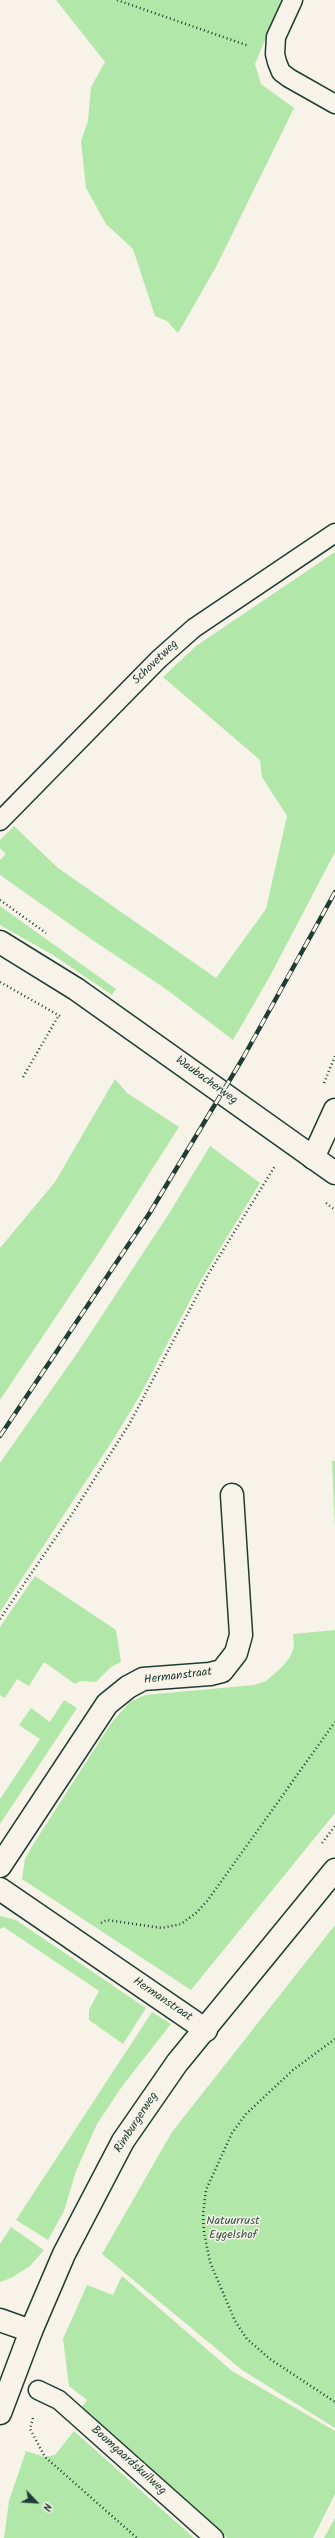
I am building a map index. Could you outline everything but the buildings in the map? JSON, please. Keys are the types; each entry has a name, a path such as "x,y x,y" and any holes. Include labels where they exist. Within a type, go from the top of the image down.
{"street":[{"name":"Waubacherweg","path":"0,942 76,989 335,1173"},
{"path":"313,1158 335,1110"},
{"name":"Hermanstraat","path":"0,1866 107,1704 112,1699 128,1687 143,1679 222,1671 236,1653 241,1636 232,1496"},
{"name":"Rimburgerweg","path":"0,2412 31,2331 64,2254 123,2142 177,2063 206,2030 335,1870"},
{"name":"Hermanstraat","path":"0,1889 206,2030"},
{"path":"0,2320 31,2331"}],"lane":[{"path":"294,0 276,37 275,54 281,72 335,104"},
{"name":"Schovetweg","path":"0,821 159,658 194,628 335,532"},
{"name":"Boomgaardskuilweg","path":"38,2390 59,2400 214,2538"}],"path":[{"path":"117,0 275,54"},
{"path":"0,982 59,1016 23,1077"},
{"path":"329,1086 323,1083 335,1056"},
{"path":"0,1619 74,1511 130,1423 217,1260 241,1219 292,1143"},
{"path":"79,1944 96,1924 107,1920 162,1928 181,1924 196,1914 208,1900 335,1722"},
{"path":"335,2039 293,2070 246,2114 232,2133 206,2190 203,2214 210,2262 235,2321 246,2340 270,2359 335,2402"},
{"path":"38,2390 30,2429 45,2458 137,2538"}],"green space":[{"path":"56,0 282,0 255,64 261,84 294,108 216,267 178,333 167,321 155,316 133,249 106,224 86,188 81,141 88,121 91,87 105,62"},
{"path":"335,552 335,852 270,976 233,1040 166,989 88,937 0,875 0,860 6,854 0,848 0,840 14,826 58,868 216,978 266,909 287,816 262,777 260,760 163,677 196,646"},
{"path":"0,906 116,989 112,995 53,955 0,925"},
{"path":"115,1079 127,1093 179,1127 98,1254 0,1400 0,1248 55,1182"},
{"path":"210,1146 260,1183 201,1280 139,1397 113,1440 0,1612 0,1463 80,1349 170,1212"},
{"path":"332,1461 335,1461 335,1529"},
{"path":"35,1576 116,1630 121,1662 111,1667 96,1682 80,1681 75,1684 44,1662 29,1686 17,1679 5,1698 0,1695 0,1627"},
{"path":"335,1630 335,1813 191,1990 22,1879 25,1859 34,1843 112,1722 130,1702 145,1695 254,1685 266,1681 282,1667 290,1657 294,1647 293,1634"},
{"path":"64,1700 77,1708 0,1824 0,1799 40,1739 19,1725 31,1708 50,1722"},
{"path":"0,1916 16,1920 146,2008 123,2044 89,2020 89,2010 99,1991 4,1927 0,1929"},
{"name":"Natuurrust Eygelshof","path":"335,1925 335,2428 242,2370 102,2254 172,2132"},
{"path":"152,2012 171,2024 123,2085 97,2124 76,2171 64,2211 48,2240 16,2220"},
{"path":"11,2227 44,2250 30,2266 11,2278 0,2282 0,2244"},
{"path":"122,2276 232,2371 335,2431 335,2494 313,2538 227,2538 81,2408 87,2400 69,2386 63,2339 87,2285 113,2295"},
{"path":"74,2431 194,2538 4,2538 9,2501 26,2451 45,2457 55,2455"},
{"path":"335,2518 335,2538 324,2538"}],"railway":[{"path":"0,1436 149,1214 243,1058 335,892"}]}
